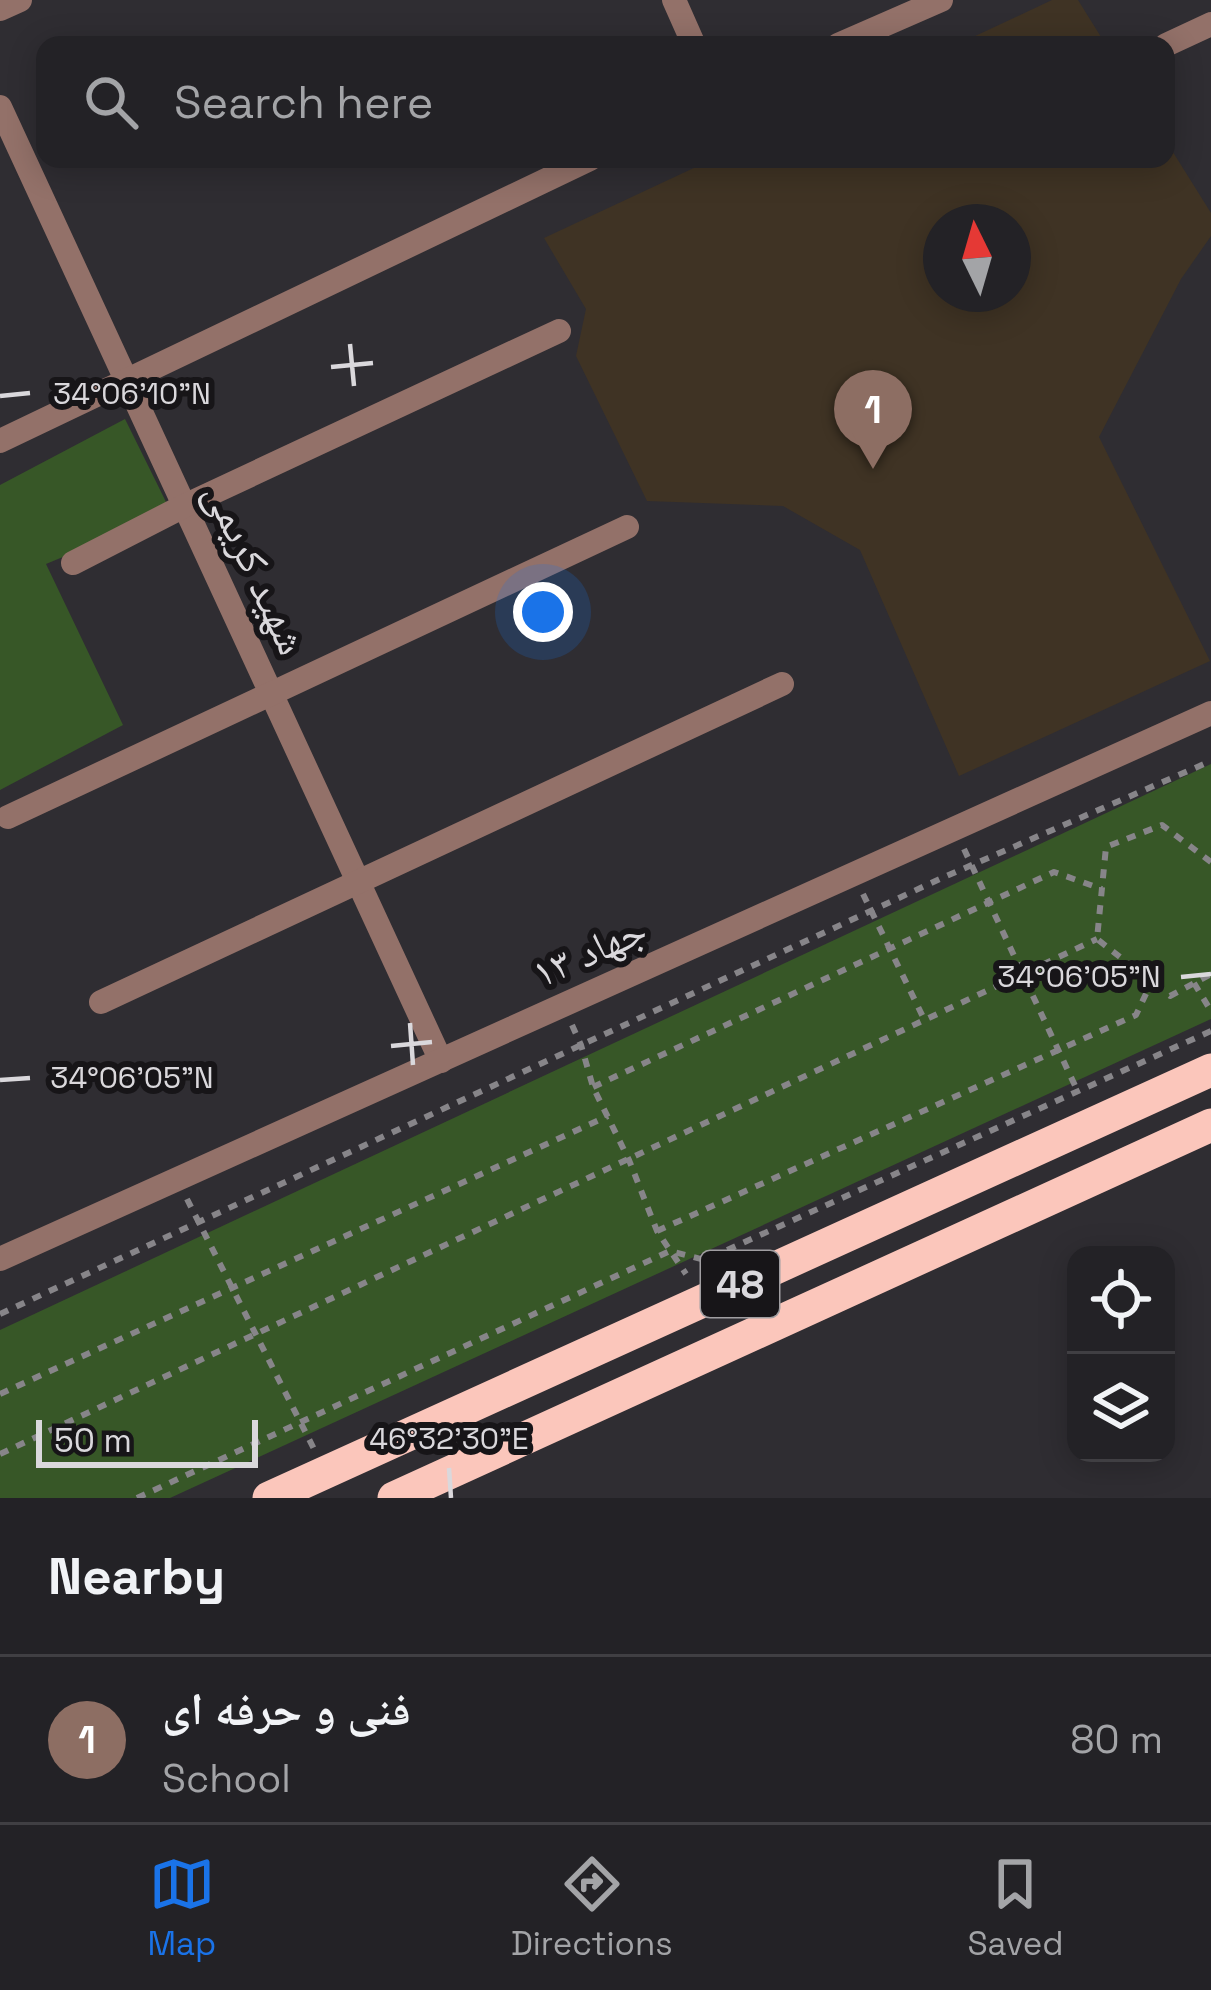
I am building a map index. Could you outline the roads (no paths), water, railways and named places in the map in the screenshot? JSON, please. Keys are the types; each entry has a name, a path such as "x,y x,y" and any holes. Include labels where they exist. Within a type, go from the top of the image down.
{"highway":[{"name":"48","path":"269,1498 1211,1070"},
{"name":"48","path":"394,1498 1211,1125"}],"street":[{"path":"0,9 20,0"},
{"path":"674,0 690,36"},
{"path":"859,36 941,0"},
{"path":"1175,41 1211,24"},
{"name":"شهید کریمی","path":"0,106 440,1061"},
{"path":"0,441 571,168"},
{"path":"73,563 184,506 559,331"},
{"path":"8,817 627,527"},
{"path":"101,1002 782,684"},
{"name":"جهاد ۱۳","path":"0,1259 1211,713"}],"place":[{"name":"فنی و حرفه ای","path":"873,469"}]}
